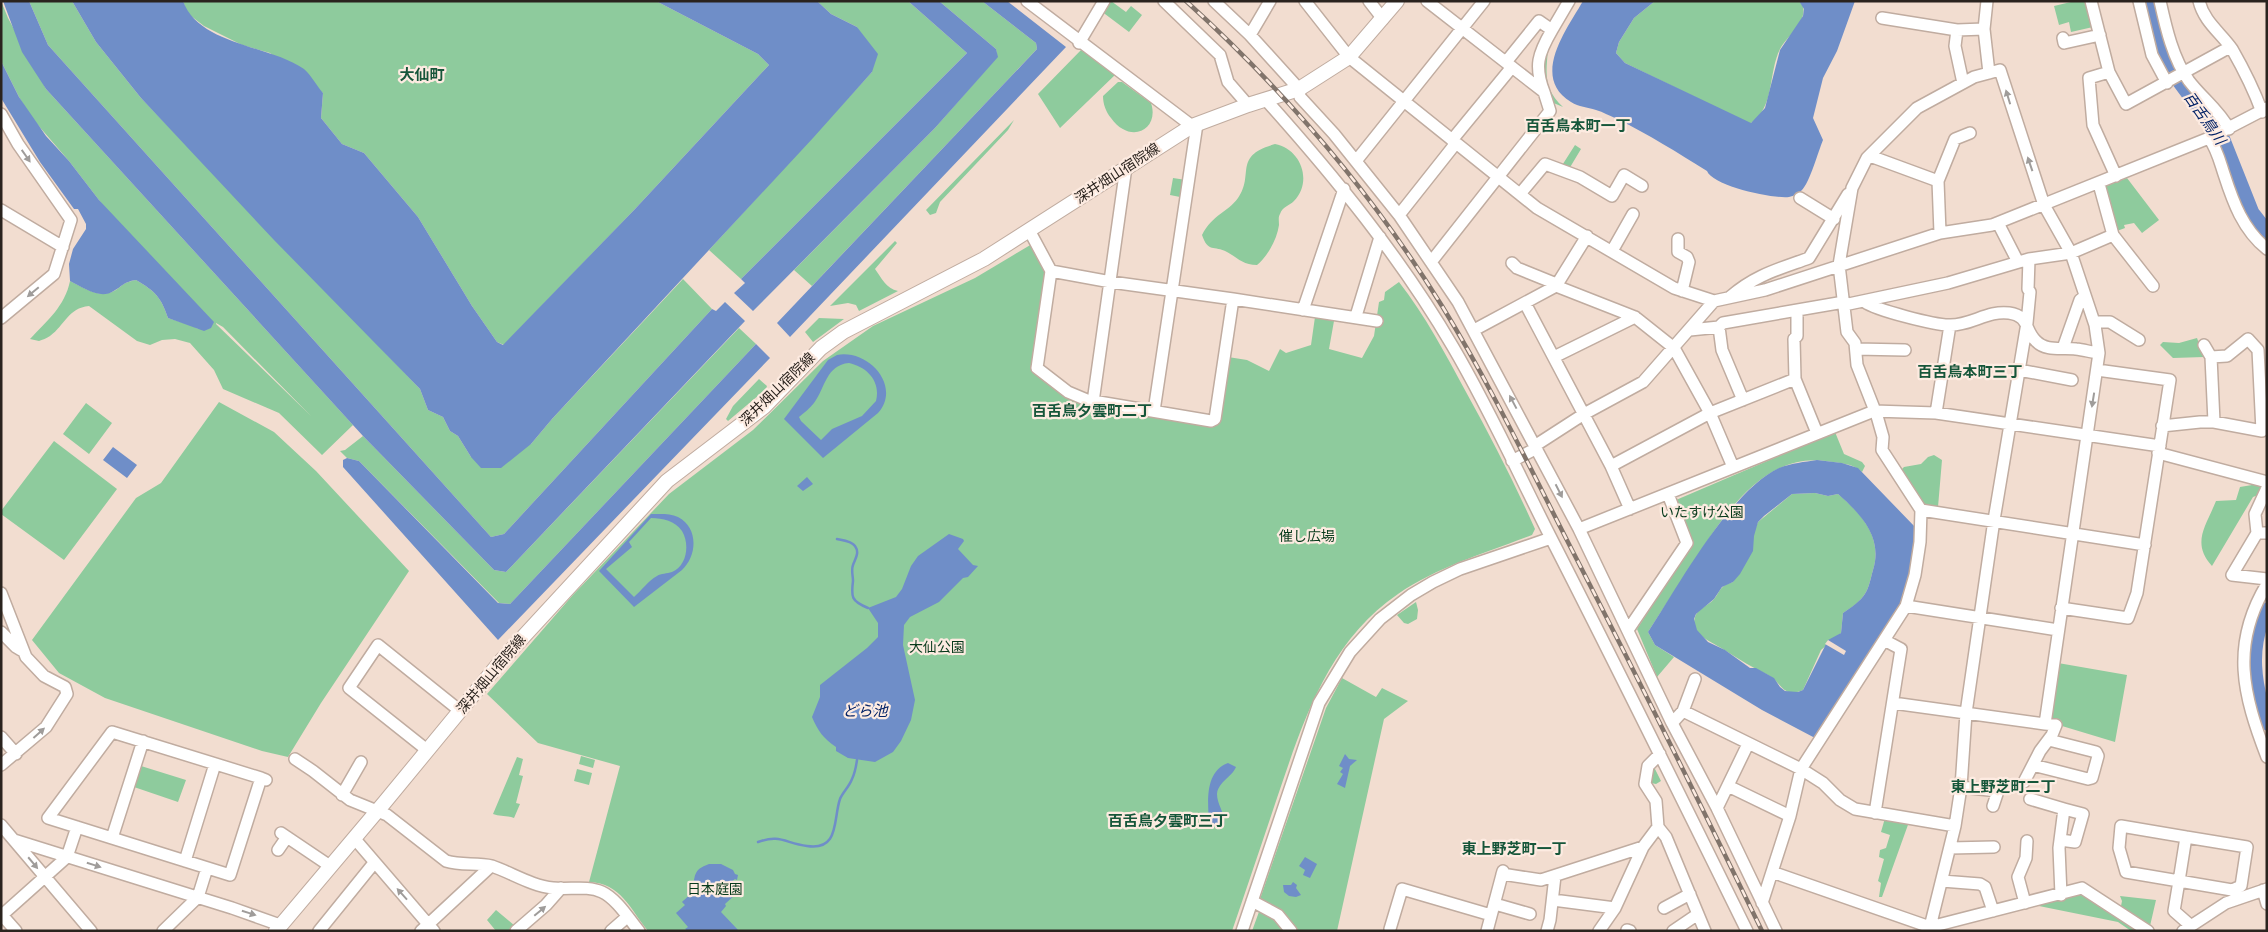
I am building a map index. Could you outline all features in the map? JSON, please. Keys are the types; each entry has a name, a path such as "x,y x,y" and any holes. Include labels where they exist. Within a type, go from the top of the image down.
{"main road":[{"name":"深井畑山宿院線","path":"278,928 533,625 667,481 764,406 821,348 843,332 984,259 1194,125 1299,89 1349,56 1398,1"}],"street":[{"path":"1027,1 1079,42 1194,125 1173,291 1154,411"},
{"path":"1079,42 1104,1"},
{"path":"1164,1 1220,55 1228,82 1248,105"},
{"path":"1214,1 1250,35 1299,89 1300,97 1356,161 1399,215 1474,330 1579,529 1672,723 1717,808 1776,931"},
{"path":"1250,35 1270,1"},
{"path":"1305,1 1349,56 1537,208 1682,291 1714,301 1765,290 1940,233 1998,222 2099,184 2211,137 2264,110 2230,47 2210,24 2199,1"},
{"path":"1369,1 1383,19"},
{"path":"1428,1 1544,92"},
{"path":"1356,161 1484,1"},
{"path":"1431,262 1500,177 1550,111 1538,74 1537,64 1542,48 1569,1"},
{"path":"1987,1 1984,29 1994,72 2016,123 2044,205 2071,253 2084,297 2094,322 2099,354 2044,724"},
{"path":"2092,1 2109,72 2126,104 2230,47"},
{"path":"2139,1 2152,55 2175,78 2218,112 2228,129"},
{"path":"2160,1 2174,52 2175,78"},
{"path":"1882,18 1956,30 1984,29"},
{"path":"1399,215 1539,21 1552,30"},
{"path":"1956,30 1955,46 1963,83"},
{"path":"2062,38 2064,43 2100,35"},
{"path":"1729,298 1745,283 1779,268 1809,258 1870,156 1917,108 1963,83 1994,72"},
{"path":"2109,72 2089,78 2093,125 2116,176"},
{"path":"1266,100 1344,190 1380,237 1452,345 1484,400 1512,462 1660,754 1747,931"},
{"path":"1,114 18,144 71,220 54,274 1,318"},
{"path":"1940,233 1938,181 1955,138 1970,133"},
{"path":"2211,137 2231,197 2243,221 2257,241 2267,249"},
{"path":"1870,156 1938,181"},
{"path":"1520,194 1544,164 1580,177 1612,196 1624,175 1642,186"},
{"path":"1093,402 1126,167"},
{"path":"2099,184 2113,234 2153,286"},
{"path":"1762,903 1790,816 1800,770 1906,606 1917,564 1921,510 1882,450 1882,437 1857,366 1855,343 1847,332 1839,265 1852,188"},
{"path":"1303,310 1344,190"},
{"path":"1800,198 1834,218"},
{"path":"1,210 63,247"},
{"path":"1612,251 1633,214"},
{"path":"1929,929 1955,826 1961,786 1966,713 1994,520 2027,323 2030,292 2024,261 1998,222"},
{"path":"1028,230 1051,271 1037,368 1068,392 1093,402 1211,421 1215,419 1233,299"},
{"path":"1690,330 1719,327 1723,323 1797,311 1865,302 1948,283 2024,261 2071,253 2113,234"},
{"path":"1474,330 1557,285 1587,236"},
{"path":"1356,316 1380,237"},
{"path":"1678,239 1678,252 1687,257 1689,262 1682,291"},
{"path":"1512,263 1517,268 1635,317 1674,348 1710,413 1733,467"},
{"path":"1051,271 1111,282 1356,316 1377,321"},
{"path":"2063,348 2080,300 2084,297"},
{"path":"1512,462 1584,414 1643,382 1714,301"},
{"path":"1865,302 1907,316 1950,325 1994,313 2018,315 2027,323 2030,334 2036,342 2044,346 2099,354"},
{"path":"1525,303 1584,414 1630,509"},
{"path":"1797,311 1797,336 1794,339 1795,379 1817,433"},
{"path":"1554,357 1635,317"},
{"path":"2094,322 2110,322 2138,340"},
{"path":"1936,412 1950,325"},
{"path":"1719,327 1722,350 1743,400"},
{"path":"2162,426 2214,422 2262,430 2258,350 2248,339 2226,356 2210,357"},
{"path":"2204,345 2210,357 2214,422"},
{"path":"1856,349 1905,350"},
{"path":"2019,370 2072,380"},
{"path":"2061,608 2128,618 2137,593 2145,544 2170,380 2098,370"},
{"path":"1610,466 1710,413 1795,379"},
{"path":"1579,529 1874,411 1936,412 2088,436 2159,450 2267,482"},
{"path":"2267,488 2255,514 2262,533 2232,575 2267,579"},
{"path":"1628,630 1687,543 1668,494"},
{"path":"1921,510 2145,544"},
{"path":"1242,931 1319,703 1350,652 1380,620 1411,595 1460,569 1551,538"},
{"path":"2267,584 2255,606 2242,659 2245,693 2267,757"},
{"path":"1,593 21,650 34,668 44,676 65,687 67,694 46,727 1,765"},
{"path":"1906,606 2058,630"},
{"path":"1,632 21,650"},
{"path":"1875,813 1901,649 1884,640"},
{"path":"427,750 349,688 378,645 460,710"},
{"path":"1672,723 1683,711 1695,679"},
{"path":"1893,703 2056,725 2024,782"},
{"path":"1683,711 1823,783 1840,800 1855,809 1955,826"},
{"path":"112,732 143,742 263,779 230,875 48,818 112,732"},
{"path":"1,737 16,754"},
{"path":"2032,765 2088,779 2092,778 2098,756 2096,752 2049,740"},
{"path":"112,838 143,742"},
{"path":"1717,808 1748,744"},
{"path":"1660,754 1648,766 1645,784 1647,791 1656,801 1658,827 1666,837 1705,931"},
{"path":"295,759 313,770 342,795 353,802 378,811 446,861 456,864 492,866 545,886 586,888 604,893 639,931"},
{"path":"342,795 362,762"},
{"path":"185,861 216,764"},
{"path":"1728,786 1790,816"},
{"path":"1961,786 1998,791 1993,806"},
{"path":"2030,799 2083,814 2075,842 2060,840"},
{"path":"2061,895 2060,840 2064,809"},
{"path":"1,825 90,931"},
{"path":"2122,826 2247,847 2241,886 2232,890 2179,881 2126,872 2119,848 2122,826"},
{"path":"16,931 2,915 67,857 77,827"},
{"path":"1599,931 1615,908 1643,848 1658,827"},
{"path":"278,850 284,835 330,866"},
{"path":"2186,837 2174,911 2187,928 2226,903 2265,890 2267,904"},
{"path":"354,838 428,929 492,866"},
{"path":"14,840 273,921 278,928"},
{"path":"2024,904 2018,877 2026,858 2027,841"},
{"path":"1950,848 1994,847"},
{"path":"1487,931 1503,872 1541,880 1643,848"},
{"path":"319,931 374,863"},
{"path":"165,930 198,897 206,868"},
{"path":"1772,872 1929,929 2082,888 2148,931"},
{"path":"1547,931 1555,876"},
{"path":"1942,881 1980,884 1985,887 1992,911"},
{"path":"516,931 546,905 561,888"},
{"path":"1390,929 1402,889 1493,910 1530,914"},
{"path":"1664,908 1690,894"},
{"path":"1553,900 1615,908"},
{"path":"1252,901 1278,915 1291,931"},
{"path":"1673,931 1698,914"},
{"path":"611,931 627,917"}],"green space":[{"path":"1,1 8,18 46,89 353,425 322,455 279,413 223,389 214,370 190,343 175,339 162,340 150,345 137,341 89,306 82,307 71,313 49,337 39,341 30,339 60,306 70,281 101,294 112,292 124,284 136,280 156,295 163,305 168,318 198,329 69,161 31,117 1,61","holes":["216,323 223,327 311,416"]},
{"path":"29,1 72,1 96,42 141,98 420,389 428,410 443,417 450,431 458,436 471,457 531,444 683,279 712,309 504,534 491,537 48,45"},
{"path":"183,1 656,1 758,54 769,65 635,209 504,345 497,342 472,306 418,217 364,153 342,144 321,118 323,93 270,53 242,45 204,26 187,13"},
{"path":"817,1 908,1 967,53 741,279 709,250 872,72 857,27 831,14"},
{"path":"939,1 982,1 1036,43 1037,49 812,286 794,270 935,128 997,57 996,49"},
{"path":"1107,1 1111,1 1126,12 1131,6 1142,15 1129,32 1101,11"},
{"path":"1655,1 1799,1 1803,6 1802,18 1799,24 1783,44 1776,58 1768,99 1764,108 1751,123 1625,63 1616,53 1619,42 1634,18"},
{"path":"2075,1 2086,1 2093,27 2071,32 2069,22 2059,25 2054,6"},
{"path":"1082,49 1116,74 1060,128 1038,94"},
{"path":"1548,49 1547,80 1552,93 1563,107 1549,101 1547,96 1544,65"},
{"path":"1118,82 1122,82 1151,103 1153,113 1151,121 1142,131 1127,131 1119,126 1106,111 1103,96"},
{"path":"1014,120 1008,130 940,202 936,213 930,215 926,210"},
{"path":"1275,144 1292,152 1297,159 1303,175 1303,184 1300,193 1294,201 1281,211 1276,236 1268,252 1257,265 1252,265 1227,252 1212,248 1204,241 1202,235 1211,222 1238,198 1243,189 1249,160 1253,154"},
{"path":"1575,145 1581,149 1569,169 1561,167"},
{"path":"1173,178 1186,180 1180,197 1170,195"},
{"path":"2127,178 2159,220 2142,233 2134,223 2124,225 2125,228 2117,231 2104,191 2106,186"},
{"path":"895,241 897,243 875,269 890,288 898,291 859,311 856,305 848,303 830,306"},
{"name":"大仙公園","path":"1032,244 1046,271 1032,366 1082,404 1126,414 1153,415 1217,424 1228,357 1247,360 1269,371 1280,349 1286,353 1311,345 1315,317 1334,321 1329,349 1362,358 1374,336 1379,302 1384,300 1385,292 1399,282 1435,336 1511,477 1535,529 1532,535 1446,568 1414,584 1373,614 1353,636 1335,660 1308,713 1232,931 648,931 617,892 600,883 589,882 620,766 538,743 487,694 572,596 669,494 753,430 823,361 873,326 975,278"},
{"path":"819,318 844,319 813,342 805,332"},
{"path":"739,328 756,344 510,604 499,603 359,461 347,458 340,451 345,450 363,436 494,570 506,572"},
{"path":"2197,338 2204,357 2173,358 2160,345 2163,342 2179,343"},
{"path":"759,379 767,386 766,389 728,421 726,419 733,406"},
{"path":"219,402 274,432 316,471 409,571 321,703 288,757 262,751 105,698 59,673 32,640 136,498 161,483"},
{"path":"86,403 112,423 89,454 63,434"},
{"name":"いたすけ公園","path":"1835,432 1844,454 1862,462 1865,466 1862,472 1845,464 1826,461 1803,461 1783,467 1764,477 1732,507 1718,525 1648,632 1655,645 1674,657 1657,677 1637,629 1691,545 1676,500"},
{"path":"54,441 117,489 64,560 1,514 1,511"},
{"path":"1934,455 1942,460 1938,507 1925,505 1901,470 1904,467 1921,464 1928,457"},
{"path":"2258,484 2261,488 2258,495 2253,497 2212,566 2202,550 2201,542 2202,534 2216,501 2236,500 2240,487"},
{"path":"1815,493 1828,496 1838,494 1855,510 1873,537 1875,558 1870,581 1864,596 1843,613 1841,633 1821,650 1803,690 1791,692 1783,689 1773,678 1704,638 1699,634 1694,623 1698,612 1714,599 1721,588 1733,582 1758,522 1792,494"},
{"path":"1416,602 1418,610 1417,619 1408,624 1404,623 1397,615"},
{"path":"2058,663 2127,675 2115,742 2062,726 2061,720 2050,719"},
{"path":"1342,678 1376,697 1382,688 1408,701 1384,719 1337,931 1296,931 1260,899 1326,708"},
{"path":"581,756 595,760 593,768 579,764"},
{"path":"517,757 523,759 519,775 523,776 516,803 520,804 514,818 493,814"},
{"path":"141,766 186,780 178,802 134,787"},
{"path":"1654,767 1661,781 1656,784 1651,783 1650,780"},
{"path":"577,769 592,773 589,785 574,781"},
{"path":"1885,818 1909,822 1882,897 1879,897 1881,883 1878,881 1884,859 1879,857 1880,850 1886,848 1890,835 1881,832"},
{"path":"2077,893 2083,894 2141,931 2131,931 2118,922 2034,905"},
{"path":"2120,896 2156,900 2150,926 2121,906"},
{"path":"1260,909 1267,913 1284,931 1252,931"},
{"path":"496,910 515,926 510,931 496,931 487,920"}],"water":[{"path":"3,1 29,1 48,45 491,537 504,534 712,309 716,311 725,302 745,321 506,572 494,570 363,436 46,89 22,52"},
{"path":"72,1 183,1 191,16 219,36 273,54 304,69 323,93 321,118 342,144 364,153 418,217 472,306 497,342 503,345 635,209 769,65 758,54 656,1 817,1 831,14 857,27 878,54 872,72 531,444 501,468 481,468 471,457 458,436 450,431 443,417 428,410 420,389 274,240 141,98 96,42"},
{"path":"908,1 939,1 996,49 998,57 935,128 753,311 734,293 745,283 741,279 967,53"},
{"path":"982,1 1007,1 1066,47 790,337 777,323 1037,49 1036,43"},
{"path":"1583,1 1655,1 1634,18 1619,42 1616,53 1625,63 1751,123 1765,108 1780,50 1803,16 1804,9 1799,1 1855,1 1837,51 1823,78 1813,118 1823,140 1811,174 1802,190 1789,197 1770,196 1720,182 1707,171 1663,144 1601,112 1571,102 1559,92 1553,80 1553,66 1556,53 1561,39"},
{"path":"1,61 19,97 46,136 69,161 99,200 214,322 211,328 204,331 168,318 163,305 156,295 136,280 126,283 107,294 96,293 70,281 69,264 73,249 86,229 86,224 78,209 74,209 40,162 1,98"},
{"path":"756,344 770,358 498,640 343,467 343,460 347,458 359,461 498,603 510,604"},
{"path":"837,355 849,355 860,358 878,372 884,381 886,392 884,403 878,413 823,458 784,419 828,360","holes":["849,363 867,372 874,381 877,394 876,401 862,416 832,429 821,440 799,417 814,403 827,378 835,368"]},
{"path":"113,447 137,465 127,478 103,460"},
{"path":"1817,460 1842,463 1858,468 1916,528 1913,565 1902,601 1815,738 1762,710 1655,645 1648,632 1706,541 1742,497 1760,480 1779,468","holes":["1815,493 1828,496 1838,494 1855,510 1868,528 1873,537 1875,548 1873,570 1864,596 1843,613 1841,633 1828,640 1803,690 1798,692 1785,691 1774,678 1756,668 1750,668 1725,650 1708,642 1697,630 1694,619 1696,614 1714,599 1722,587 1733,582 1740,574 1753,551 1754,536 1758,522 1764,516 1792,494"]},
{"path":"807,477 813,484 803,491 797,486"},
{"path":"651,514 678,517 690,528 694,542 691,557 687,564 682,570 634,607 599,571","holes":["651,518 664,519 676,525 682,531 686,542 686,554 677,569 654,578 634,597 606,569 632,547 629,542"]},
{"name":"どら池","path":"949,534 963,539 964,541 958,549 973,565 978,566 939,602 910,617 904,625 903,645 915,700 911,720 901,741 893,752 875,762 848,758 836,751 836,747 821,734 812,717 820,697 820,685 878,637 878,623 868,608 896,597 902,589 911,566 918,556"},
{"path":"1345,754 1349,759 1357,760 1350,766 1345,788 1337,784 1343,774 1340,772 1343,768 1339,766"},
{"path":"1228,763 1236,767 1218,790 1217,798 1223,814 1224,826 1218,826 1209,823 1209,789 1215,773 1220,767"},
{"path":"1305,857 1317,864 1310,878 1303,875 1305,870 1299,866"},
{"path":"709,864 721,864 738,875 737,880 735,879 729,884 737,893 725,904 726,906 721,912 739,931 688,931 685,929 688,927 676,913 685,905 682,902 691,893 697,871"},
{"path":"1293,882 1297,885 1296,888 1301,895 1296,897 1289,896 1284,892 1283,885 1291,885"}],"pier":[{"path":"1828,640 1846,651 1844,655 1825,644"}],"waterway":[{"name":"百舌鳥川","path":"2152,1 2166,57 2174,74 2223,140 2252,213 2267,232"},
{"path":"837,539 854,544 857,556 852,569 852,595 855,601 868,608"},
{"name":"百舌鳥川","path":"2267,610 2261,624 2255,652 2256,680 2267,723"},
{"path":"758,842 777,839 807,846 825,844 833,832 840,799 853,777 857,760"}],"railway":[{"path":"1186,1 1258,70 1325,144 1386,223 1442,306 1477,366 1525,457 1692,787 1762,931"}],"district":[{"name":"大仙町","path":"422,74"},
{"name":"百舌鳥本町一丁","path":"1578,125"},
{"name":"百舌鳥本町三丁","path":"1970,371"},
{"name":"百舌鳥夕雲町二丁","path":"1092,410"},
{"name":"東上野芝町二丁","path":"2003,786"},
{"name":"百舌鳥夕雲町三丁","path":"1168,820"},
{"name":"東上野芝町一丁","path":"1514,848"}],"park label":[{"name":"催し広場","path":"1307,536"},
{"name":"日本庭園","path":"715,889"}]}
